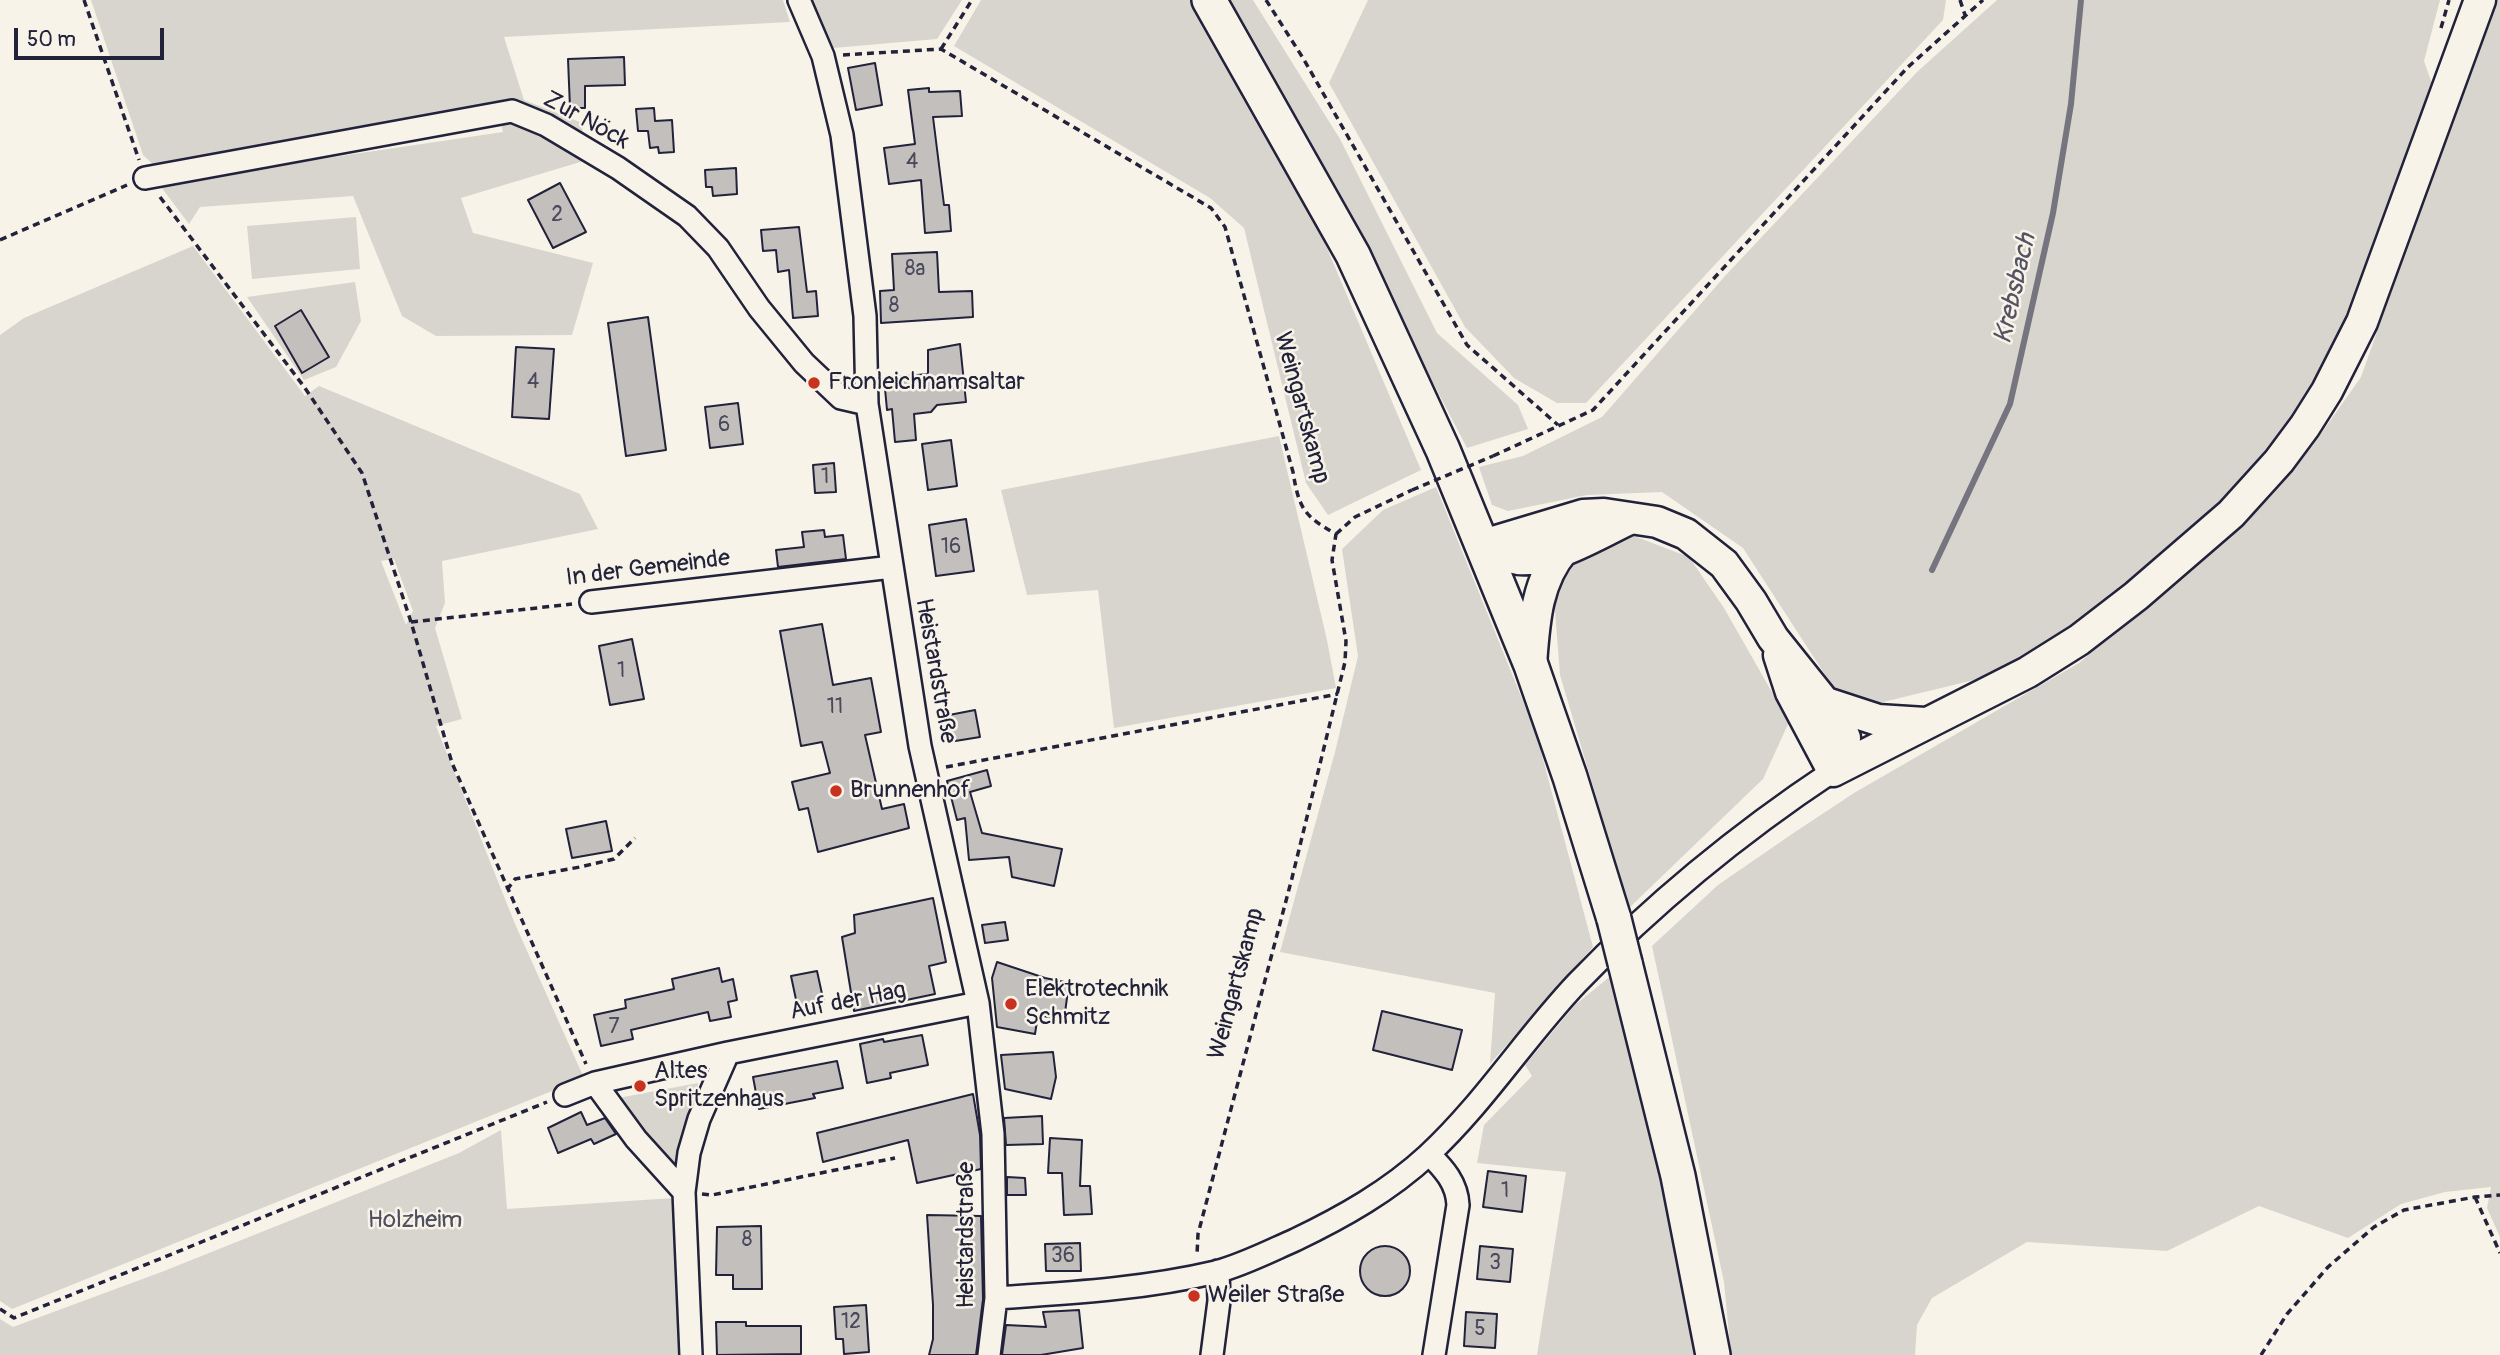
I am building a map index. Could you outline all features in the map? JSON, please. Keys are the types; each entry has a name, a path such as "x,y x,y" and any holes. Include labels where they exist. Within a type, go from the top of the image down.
{"main road":[{"path":"1209,0 1353,255 1443,450 1531,665 1570,777 1614,919 1678,1176 1713,1355"},
{"path":"1833,771 2028,672 2105,621 2231,514 2286,452 2327,391 2362,322 2480,0"},
{"path":"1483,545 1583,515 1604,514 1670,526 1686,534 1713,553 1735,578 1773,638 1826,703 1845,738 1840,758 1833,771"},
{"path":"1483,545 1505,555 1525,559 1546,556 1630,519"},
{"path":"1531,665 1534,621 1540,595 1554,560 1564,549"},
{"path":"1773,638 1791,692 1833,771"},
{"path":"1826,703 1878,720 1929,723"}],"street":[{"name":"Heistardstraße","path":"799,0 823,56 842,135 865,316 867,404 920,746 978,1003 993,1134 996,1298 989,1355"},
{"name":"Zur Nöck","path":"145,178 512,111 546,125 618,168 687,216 718,248 759,308 804,363 841,398 867,404"},
{"name":"In der Gemeinde","path":"591,602 892,566"},
{"path":"996,1298 1111,1290 1210,1273 1269,1252 1330,1223 1398,1181 1429,1154 1487,1092 1559,1002 1643,920 1737,839 1833,771"},
{"name":"Auf der Hag","path":"565,1095 595,1083 729,1053 978,1003"},
{"path":"691,1355 684,1192 689,1153 699,1119 729,1053"},
{"path":"595,1083 636,1139 684,1192"},
{"path":"1429,1154 1451,1180 1458,1197 1434,1355"},
{"path":"1210,1273 1219,1301 1212,1355"}],"path":[{"path":"83,0 145,178 305,388 362,473 411,622 452,763 595,1083"},
{"path":"823,56 941,50 972,0"},
{"path":"1266,0 1303,58 1467,345 1558,425"},
{"path":"1960,0 1965,15"},
{"path":"1336,534 1355,517 1593,410 1908,67 1983,0"},
{"name":"Weingartskamp","path":"941,50 1211,208 1225,227 1293,472 1297,498 1311,520 1336,534 1332,560 1346,641 1345,662 1198,1234 1197,1255 1210,1273"},
{"path":"0,240 145,178"},
{"name":"In der Gemeinde","path":"411,622 591,602"},
{"path":"927,770 1338,694"},
{"path":"507,890 515,879 614,859 635,838"},
{"path":"0,1309 14,1318 565,1095"},
{"path":"684,1192 712,1195 895,1158"},
{"path":"2261,1355 2287,1314 2328,1266 2374,1227 2404,1210 2500,1195"},
{"path":"2475,1197 2500,1253"}],"green space":[{"path":"91,0 783,0 790,22 504,37 524,100 580,122 590,159 461,198 473,233 593,263 572,335 436,336 402,316 353,196 200,207 189,224 158,183 503,132 500,121 158,169 143,155"},
{"path":"811,0 962,0 937,39 833,48"},
{"path":"981,0 1194,0 1288,156 1421,470 1328,515 1306,483 1244,228 1210,198 954,46"},
{"path":"1224,0 1253,0 1340,139 1437,333 1518,405 1528,429 1467,448 1303,133"},
{"path":"1368,0 1946,0 1943,20 1586,403 1557,403 1514,378 1465,327 1329,83"},
{"path":"1997,0 2440,0 2424,61 2437,98 2323,385 2252,482 2069,633 1978,679 1875,704 1833,687 1743,548 1662,492 1587,495 1508,511 1492,505 1479,467 1523,456 1602,417 1725,276 1917,72"},
{"path":"2495,0 2500,0 2500,1237 2487,1208 2491,1187 2445,1192 2401,1204 2348,1238 2259,1206 2167,1251 2027,1242 1932,1298 1917,1325 1915,1355 1731,1355 1724,1282 1652,946 1718,885 1792,834 1854,793 2079,663 2254,513 2313,445 2361,377"},
{"path":"356,217 360,269 252,279 247,226"},
{"path":"193,246 305,396 319,386 580,494 598,529 442,561 445,603 435,628 462,719 436,726 515,924 584,1078 12,1309 0,1301 0,335 24,318","holes":["394,559 413,611 406,625 381,561"]},
{"path":"355,282 361,321 336,367 304,380 247,297"},
{"path":"1279,436 1336,688 1114,728 1098,590 1027,595 1001,490"},
{"path":"1436,487 1536,733 1593,947 1490,1064 1495,993 1280,952 1335,752 1358,656 1342,549 1383,510"},
{"path":"1634,536 1689,557 1724,608 1789,722 1763,779 1629,908 1560,675 1554,598 1574,553"},
{"path":"1613,974 1647,1103 1696,1355 1537,1355 1566,1172 1477,1163 1484,1125 1532,1076 1525,1065 1575,1005"},
{"path":"698,1083 694,1121 683,1156 670,1165 613,1099"},
{"name":"Holzheim","path":"501,1130 507,1209 674,1198 680,1355 0,1355 0,1319 13,1327 164,1271 459,1153"}],"building":[{"path":"624,57 625,85 585,86 585,108 570,108 568,59"},
{"path":"875,63 882,105 856,110 848,68"},
{"path":"929,88 929,92 960,91 962,116 933,117 944,205 949,205 951,231 925,233 921,180 889,184 884,148 915,144 908,90"},
{"path":"654,108 655,121 672,120 674,152 659,153 658,147 650,148 648,131 638,131 636,109"},
{"path":"736,168 737,194 713,196 712,187 706,187 705,170"},
{"path":"560,183 586,232 553,248 528,200"},
{"path":"799,227 807,292 816,291 818,316 793,318 789,270 778,272 776,250 763,251 761,230"},
{"path":"937,252 939,292 972,291 973,317 881,323 880,291 894,290 892,254"},
{"path":"301,310 329,357 302,373 275,326"},
{"path":"648,317 666,450 626,456 608,323"},
{"path":"960,344 966,402 937,405 931,412 914,414 916,440 895,442 892,409 887,410 884,378 928,374 928,350"},
{"path":"516,347 554,349 549,419 512,417"},
{"path":"738,403 743,444 710,448 705,407"},
{"path":"951,440 957,486 928,490 922,444"},
{"path":"834,463 836,492 815,493 813,465"},
{"path":"966,519 974,571 936,576 929,525"},
{"path":"824,530 825,537 843,535 846,559 778,567 776,550 804,547 802,532"},
{"path":"822,624 833,685 871,678 881,732 865,735 882,809 904,804 909,828 818,852 808,808 799,810 792,782 830,773 822,742 801,746 780,631"},
{"path":"632,639 644,699 610,705 599,646"},
{"path":"975,710 980,737 949,742 944,716"},
{"path":"987,770 991,786 970,792 982,833 1062,849 1054,886 1012,877 1009,857 969,860 965,818 957,820 947,781"},
{"path":"606,821 612,851 572,858 566,829"},
{"path":"933,898 946,962 929,966 935,994 854,1011 842,937 855,933 854,915"},
{"path":"1005,922 1008,940 985,943 982,925"},
{"path":"997,962 1069,983 1064,1020 1038,1015 1035,1034 997,1027 992,978"},
{"path":"719,968 722,982 733,979 737,1000 728,1002 731,1017 710,1021 708,1012 631,1030 633,1039 601,1046 594,1015 626,1008 625,1000 674,989 672,979"},
{"path":"817,971 824,1003 798,1009 791,976"},
{"path":"1382,1011 1462,1030 1452,1070 1373,1050"},
{"path":"922,1035 928,1065 890,1073 891,1078 867,1083 860,1044"},
{"path":"1053,1052 1056,1077 1051,1099 1005,1089 1001,1055"},
{"path":"837,1061 843,1088 813,1094 815,1098 759,1109 753,1077"},
{"path":"973,1094 980,1135 981,1169 917,1183 908,1140 823,1162 817,1133"},
{"path":"581,1112 587,1125 605,1118 616,1134 594,1144 591,1139 558,1153 548,1128"},
{"path":"1042,1116 1043,1144 1006,1145 1004,1118"},
{"path":"1050,1138 1082,1140 1080,1186 1090,1186 1092,1214 1064,1215 1062,1173 1048,1173"},
{"path":"1488,1171 1526,1176 1522,1212 1483,1207"},
{"path":"1007,1177 1025,1178 1026,1195 1007,1195"},
{"path":"927,1215 981,1216 983,1299 976,1355 929,1355 933,1339 933,1305"},
{"path":"761,1226 762,1289 733,1289 733,1275 716,1275 717,1227"},
{"path":"1080,1243 1081,1271 1046,1271 1045,1244"},
{"path":"1385,1246 1403,1253 1410,1271 1403,1289 1385,1296 1367,1289 1360,1271 1367,1253"},
{"path":"1480,1246 1513,1249 1510,1282 1477,1279"},
{"path":"866,1305 869,1352 844,1354 843,1339 836,1339 834,1307"},
{"path":"1079,1310 1083,1348 1041,1355 1002,1355 1006,1325 1046,1327 1043,1312"},
{"path":"1466,1312 1497,1314 1495,1348 1464,1346"},
{"path":"716,1322 746,1322 746,1326 801,1326 801,1354 717,1355"}],"waterway":[{"name":"Krebsbach","path":"1932,570 2010,404 2053,213 2071,104 2081,0"}],"place":[{"name":"Fronleichnamsaltar","path":"814,383"},
{"name":"Brunnenhof","path":"836,791"},
{"name":"Elektrotechnik Schmitz","path":"1011,1004"},
{"name":"Altes Spritzenhaus","path":"640,1086"},
{"name":"Weiler Straße","path":"1194,1296"}]}
